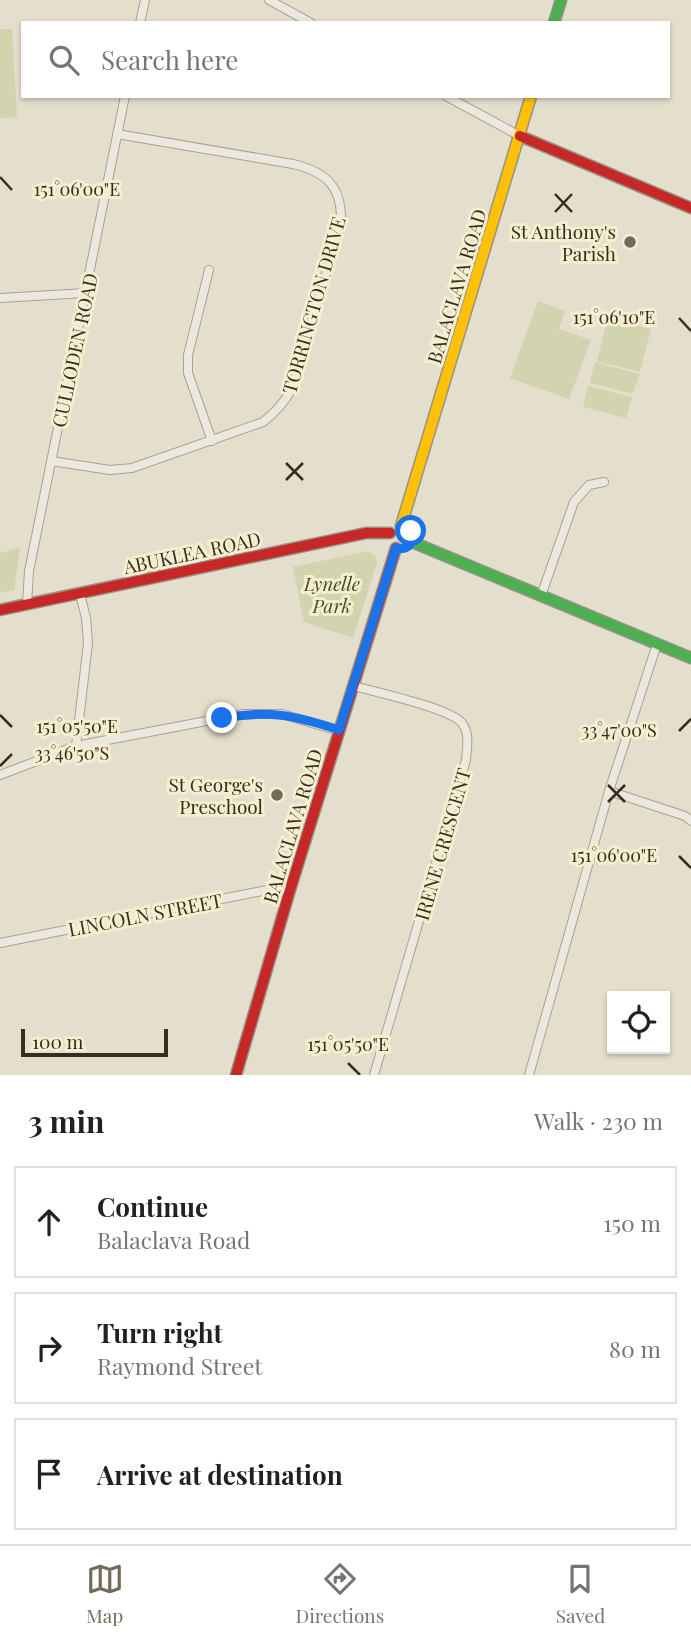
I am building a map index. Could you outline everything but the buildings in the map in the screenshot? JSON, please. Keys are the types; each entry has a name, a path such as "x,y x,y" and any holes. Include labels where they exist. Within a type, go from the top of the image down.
{"main road":[{"path":"555,21 561,0"},
{"name":"BALACLAVA ROAD","path":"401,526 530,98"},
{"path":"520,136 691,208"},
{"path":"401,526 411,531 412,542 406,548 396,548 390,541 390,533 401,526"},
{"name":"ABUKLEA ROAD","path":"0,610 366,533 390,533"},
{"path":"412,542 691,658"},
{"name":"BALACLAVA ROAD","path":"236,1075 396,548"}],"street":[{"path":"140,21 145,0"},
{"path":"269,0 307,21"},
{"name":"CULLODEN ROAD","path":"27,604 29,570 125,98"},
{"path":"450,98 520,136"},
{"name":"TORRINGTON DRIVE","path":"51,461 110,470 132,468 262,422 286,401 292,389 341,222 342,205 337,192 327,178 308,167 117,134"},
{"path":"209,270 188,355 188,373 212,441"},
{"path":"0,298 86,293"},
{"path":"541,596 574,502 589,485 604,482"},
{"path":"76,746 88,643 86,618 79,594"},
{"path":"529,1075 609,791 657,644"},
{"name":"IRENE CRESCENT","path":"354,686 443,711 461,722 468,737 466,760 374,1075"},
{"path":"0,775 76,746 258,713 282,714 339,730"},
{"path":"609,791 685,816 691,821"},
{"name":"LINCOLN STREET","path":"0,943 277,888 290,890"}],"green space":[{"path":"0,29 12,29 17,117 0,118"},
{"path":"538,301 565,311 559,329 591,340 569,399 510,378"},
{"path":"608,318 651,329 640,372 597,361"},
{"path":"595,362 639,374 633,394 590,383"},
{"path":"588,386 632,397 626,418 583,407"},
{"path":"20,548 14,590 0,593 0,553"},
{"name":"Lynelle Park","path":"368,551 375,555 377,563 353,638 304,622 293,567"}],"traffic: fast":[{"path":"555,21 561,0"},
{"path":"412,542 691,658"}],"traffic: slow":[{"path":"401,526 530,98"}],"traffic: jam":[{"path":"520,136 691,208"},
{"path":"0,610 366,533 390,533"},
{"path":"236,1075 396,548"}],"place":[{"name":"St Anthony's Parish","path":"630,242"},
{"name":"St George's Preschool","path":"277,795"}],"route":[{"path":"222,718 243,714 282,714 339,730 396,548 403,549 410,545 413,538 411,531"}]}
